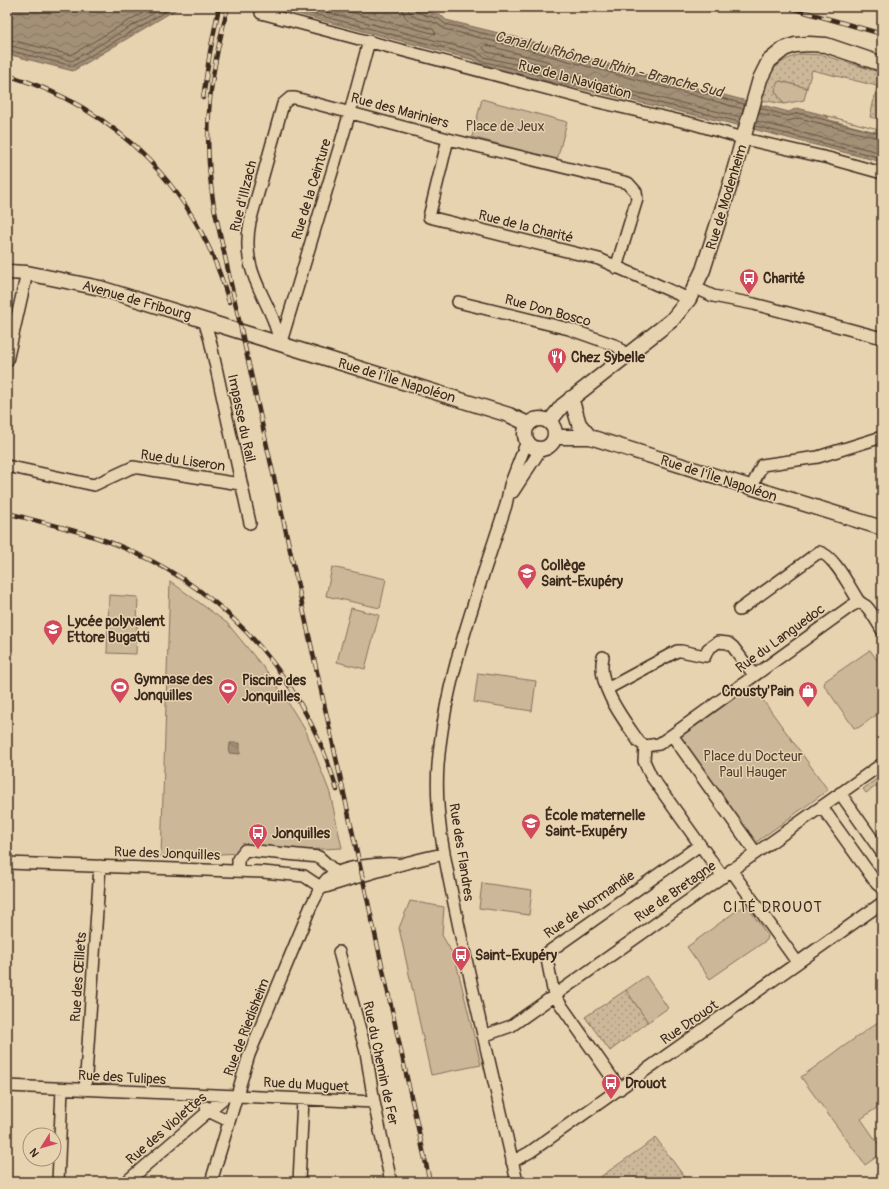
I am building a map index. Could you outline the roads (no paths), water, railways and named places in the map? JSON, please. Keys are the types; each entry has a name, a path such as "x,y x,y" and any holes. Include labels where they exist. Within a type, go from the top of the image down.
{"main road":[{"name":"Rue de Modenheim","path":"550,421 571,398 672,320 692,294 721,215 754,98 763,71 769,61 781,51 795,45 809,44 826,45 882,64"},
{"path":"7,263 27,273"},
{"name":"Avenue de Fribourg","path":"7,272 27,273 100,288 265,340"},
{"name":"Rue de l'Île Napoléon","path":"265,340 509,415 528,424"},
{"path":"571,398 579,424 590,437"},
{"path":"536,419 550,421 555,428 556,437 552,445 541,449 532,447 527,441 525,432 528,424 536,419"},
{"name":"Rue de l'Île Napoléon","path":"556,437 590,437 882,528"}],"street":[{"name":"Rue de la Navigation","path":"261,13 590,100 744,136 882,173"},
{"name":"Rue de la Ceinture","path":"280,345 350,112 369,41"},
{"name":"Rue des Mariniers","path":"287,100 295,98 448,139 628,183 636,192 637,199 616,268"},
{"name":"Rue d'Illzach","path":"280,345 277,329 258,290 251,269 247,241 250,222 283,104 287,100"},
{"name":"Rue de la Charité","path":"448,139 429,217 599,259 616,268 692,294 713,296 754,304 882,338"},
{"path":"7,361 27,273"},
{"name":"Rue Don Bosco","path":"458,302 569,329 617,346 626,356"},
{"name":"Impasse du Rail","path":"204,320 210,340 240,484 250,523"},
{"path":"751,488 762,465 818,457 882,437"},
{"name":"Rue des Flandres","path":"517,1182 482,1036 444,854 438,788 438,766 445,708 456,665 506,505 510,485 527,441"},
{"name":"Rue des Flandres","path":"506,505 523,474 541,449"},
{"name":"Rue du Liseron","path":"7,466 94,485 133,467 240,484"},
{"path":"739,610 814,554 824,553 849,584 859,602 866,607 882,630"},
{"name":"Rue du Languedoc","path":"645,746 659,744 850,606 859,602"},
{"path":"608,689 677,651 681,650 705,656 708,649 718,642 728,643 733,647 754,675"},
{"path":"603,657 602,672 613,703 639,742 645,746 644,761 651,776 700,845 727,873 797,962"},
{"path":"672,735 756,853"},
{"name":"Rue de Bretagne","path":"482,1036 511,1026 882,764"},
{"path":"840,793 882,853"},
{"path":"822,807 877,884 882,888"},
{"name":"Rue de Normandie","path":"620,1089 554,995 547,959 549,951 700,845"},
{"path":"238,871 238,859 245,850 258,850 319,857 337,873 379,863 396,864"},
{"path":"322,888 384,870 396,864 444,854"},
{"name":"Rue des Jonquilles","path":"7,863 296,874 304,876 322,888"},
{"name":"Rue des Œillets","path":"85,1090 100,866"},
{"name":"Rue de Riedisheim","path":"211,1182 249,1055 311,906 327,879 337,873"},
{"name":"Rue Drouot","path":"512,1162 530,1152 620,1089 882,903"},
{"name":"Rue du Chemin de Fer","path":"339,952 366,1052 374,1102 391,1182"},
{"name":"Rue des Tulipes","path":"7,1086 200,1096 236,1096"},
{"path":"58,1182 62,1089"},
{"path":"200,1096 208,1111 229,1121"},
{"name":"Rue du Muguet","path":"236,1096 374,1102"},
{"name":"Rue des Violettes","path":"126,1182 225,1097"},
{"path":"300,1182 303,1098"}],"water":[{"path":"7,7 180,7 73,71 7,54"},
{"path":"271,7 410,7 441,15 446,20 523,39 636,72 789,112 797,108 882,130 882,162 733,124 478,65 474,60"},
{"path":"230,743 240,743 240,754 229,753"}],"railway":[{"path":"203,98 219,7"},
{"path":"228,7 216,58 209,106 208,155 214,207 430,1182"},
{"path":"787,7 882,34"},
{"path":"7,75 47,90 84,109 118,132 148,159 174,190 197,224 215,262 229,302"},
{"path":"7,513 70,529 131,551 168,570 202,592 233,618 261,648 285,680 306,714 323,751 337,790"}],"place":[{"name":"Charité","path":"749,295"},
{"name":"Chez Sybelle","path":"557,374"},
{"name":"Collège Saint-Exupéry","path":"527,590"},
{"name":"Lycée polyvalent Ettore Bugatti","path":"53,646"},
{"name":"Gymnase des Jonquilles","path":"120,704"},
{"name":"Piscine des Jonquilles","path":"228,705"},
{"name":"Crousty'Pain","path":"808,708"},
{"name":"École maternelle Saint-Exupéry","path":"531,840"},
{"name":"Jonquilles","path":"258,850"},
{"name":"Saint-Exupéry","path":"461,972"},
{"name":"Drouot","path":"611,1100"}],"district":[{"name":"CITÉ DROUOT","path":"773,907"}],"water label":[{"name":"Canal du Rhône au Rhin - Branche Sud","path":"609,64"}],"park label":[{"name":"Place de Jeux","path":"505,126"},
{"name":"Place du Docteur Paul Hauger","path":"753,764"}]}
